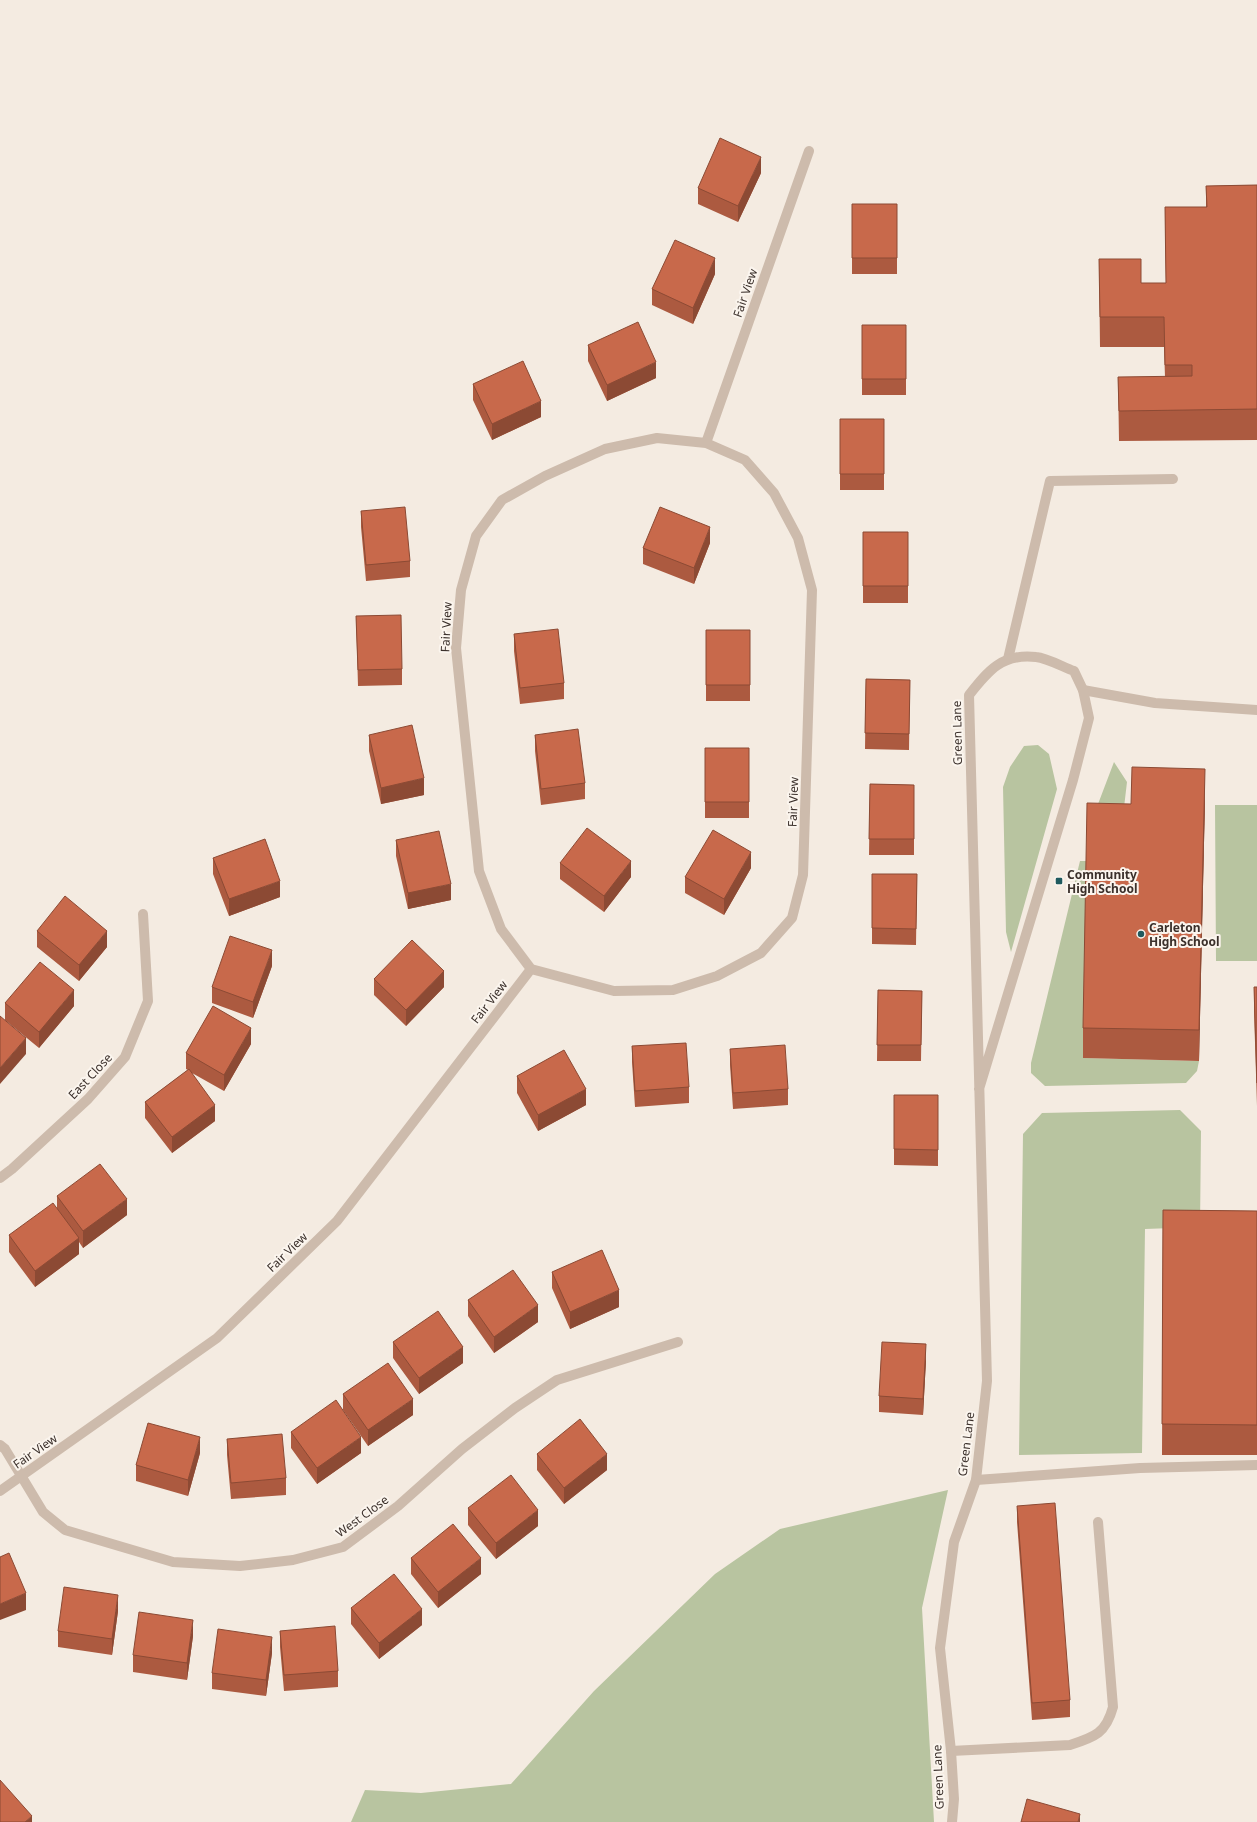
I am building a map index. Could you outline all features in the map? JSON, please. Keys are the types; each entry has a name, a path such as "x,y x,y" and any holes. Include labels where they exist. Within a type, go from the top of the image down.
{"street":[{"name":"Fair View","path":"706,443 809,151"},
{"name":"Fair View","path":"657,438 706,443 745,460 774,493 798,538 812,590 803,875 792,918 761,953 717,976 673,990 614,991 531,969 500,929 479,871 456,648 461,590 476,536 502,500 545,476 605,449 657,438"},
{"path":"1008,659 1050,480 1173,479"},
{"name":"Green Lane","path":"952,1822 954,1799 952,1751 940,1648 954,1542 976,1480 986,1381 969,694 986,673 1008,659 1036,657 1074,671 1083,690 1089,718 1073,780 979,1089"},
{"path":"1083,690 1155,703 1257,710"},
{"name":"East Close","path":"0,1178 12,1169 88,1099 125,1057 148,1000 143,914"},
{"name":"Fair View","path":"0,1491 217,1338 337,1222 531,969"},
{"name":"West Close","path":"20,1477 43,1512 65,1530 172,1562 240,1566 293,1560 343,1547 398,1506 462,1449 515,1408 557,1380 678,1342"},
{"path":"0,1445 5,1449 20,1477"},
{"path":"976,1480 1140,1468 1257,1465"},
{"path":"952,1751 1070,1745 1086,1740 1099,1733 1109,1722 1113,1707 1098,1522"}],"green space":[{"path":"1038,745 1049,754 1057,789 1011,952 1006,932 1003,787 1010,767 1024,746"},
{"path":"1114,762 1127,782 1121,833 1087,833"},
{"path":"1215,805 1257,805 1257,961 1216,961"},
{"path":"1080,861 1087,861 1083,1058 1199,1061 1197,1071 1186,1083 1045,1086 1031,1073 1031,1063"},
{"path":"1180,1110 1201,1131 1200,1227 1145,1229 1142,1453 1019,1455 1023,1134 1042,1113"},
{"path":"948,1490 922,1608 934,1822 351,1822 365,1790 421,1793 511,1784 594,1691 715,1574 780,1529"}],"building":[{"path":"720,138 761,157 738,206 698,188"},
{"path":"1257,185 1257,409 1119,411 1118,377 1192,376 1192,365 1165,365 1164,317 1100,317 1099,259 1141,259 1141,283 1166,283 1165,207 1207,207 1206,186"},
{"path":"852,204 897,204 897,258 852,258"},
{"path":"675,240 715,258 693,308 652,289"},
{"path":"638,322 656,362 607,385 588,345"},
{"path":"862,325 906,325 906,379 862,379"},
{"path":"523,361 541,401 492,424 473,384"},
{"path":"840,419 884,419 884,474 840,474"},
{"path":"405,507 410,561 366,565 361,511"},
{"path":"660,507 710,527 694,568 643,548"},
{"path":"863,532 908,532 908,586 863,586"},
{"path":"401,615 402,669 358,670 356,616"},
{"path":"558,629 564,683 520,688 514,634"},
{"path":"706,630 750,630 750,685 706,685"},
{"path":"866,679 910,680 909,734 865,733"},
{"path":"412,725 424,778 381,788 369,735"},
{"path":"578,729 585,783 541,789 535,735"},
{"path":"705,748 749,748 749,802 705,802"},
{"path":"1132,767 1205,769 1199,1030 1083,1028 1087,803 1131,804"},
{"path":"870,784 914,785 914,839 869,839"},
{"path":"587,828 631,861 604,896 560,863"},
{"path":"713,830 751,852 724,899 685,877"},
{"path":"439,831 451,884 408,893 396,840"},
{"path":"265,839 280,881 229,899 213,858"},
{"path":"872,874 917,874 916,929 872,928"},
{"path":"65,896 107,931 79,965 37,931"},
{"path":"230,936 272,950 253,1002 212,987"},
{"path":"412,940 444,971 406,1010 374,979"},
{"path":"40,962 74,990 39,1032 5,1003"},
{"path":"1254,987 1257,987 1257,1083"},
{"path":"878,990 922,991 921,1045 877,1045"},
{"path":"213,1006 251,1028 224,1075 186,1053"},
{"path":"0,1016 26,1038 0,1068"},
{"path":"686,1043 689,1087 635,1091 632,1046"},
{"path":"785,1045 788,1089 733,1093 730,1049"},
{"path":"564,1050 586,1089 538,1115 517,1076"},
{"path":"189,1069 215,1105 172,1137 145,1102"},
{"path":"894,1095 938,1095 938,1150 894,1149"},
{"path":"100,1164 127,1199 83,1231 57,1196"},
{"path":"53,1203 79,1238 35,1271 9,1235"},
{"path":"1163,1210 1257,1211 1257,1425 1162,1424"},
{"path":"602,1250 619,1290 570,1312 552,1272"},
{"path":"513,1270 538,1305 494,1337 468,1300"},
{"path":"438,1311 463,1347 419,1378 393,1342"},
{"path":"882,1342 926,1344 923,1399 879,1396"},
{"path":"388,1363 413,1399 368,1430 343,1394"},
{"path":"336,1400 361,1437 317,1468 291,1432"},
{"path":"580,1419 607,1454 564,1488 537,1454"},
{"path":"148,1423 200,1437 188,1480 136,1465"},
{"path":"282,1434 286,1478 231,1483 227,1439"},
{"path":"511,1475 538,1510 496,1543 468,1508"},
{"path":"1055,1503 1070,1700 1032,1703 1017,1506"},
{"path":"453,1524 481,1558 438,1592 411,1558"},
{"path":"9,1553 26,1593 0,1604 0,1557"},
{"path":"394,1574 422,1609 379,1643 351,1608"},
{"path":"64,1587 118,1595 112,1639 58,1631"},
{"path":"139,1612 193,1620 187,1663 133,1655"},
{"path":"335,1626 338,1671 284,1675 280,1631"},
{"path":"218,1629 272,1637 266,1680 212,1673"},
{"path":"0,1780 32,1816 25,1822 0,1822"},
{"path":"1027,1799 1080,1814 1078,1822 1021,1822"}],"place":[{"name":"Community High School","path":"1059,881"},
{"name":"Carleton High School","path":"1141,934"}]}
